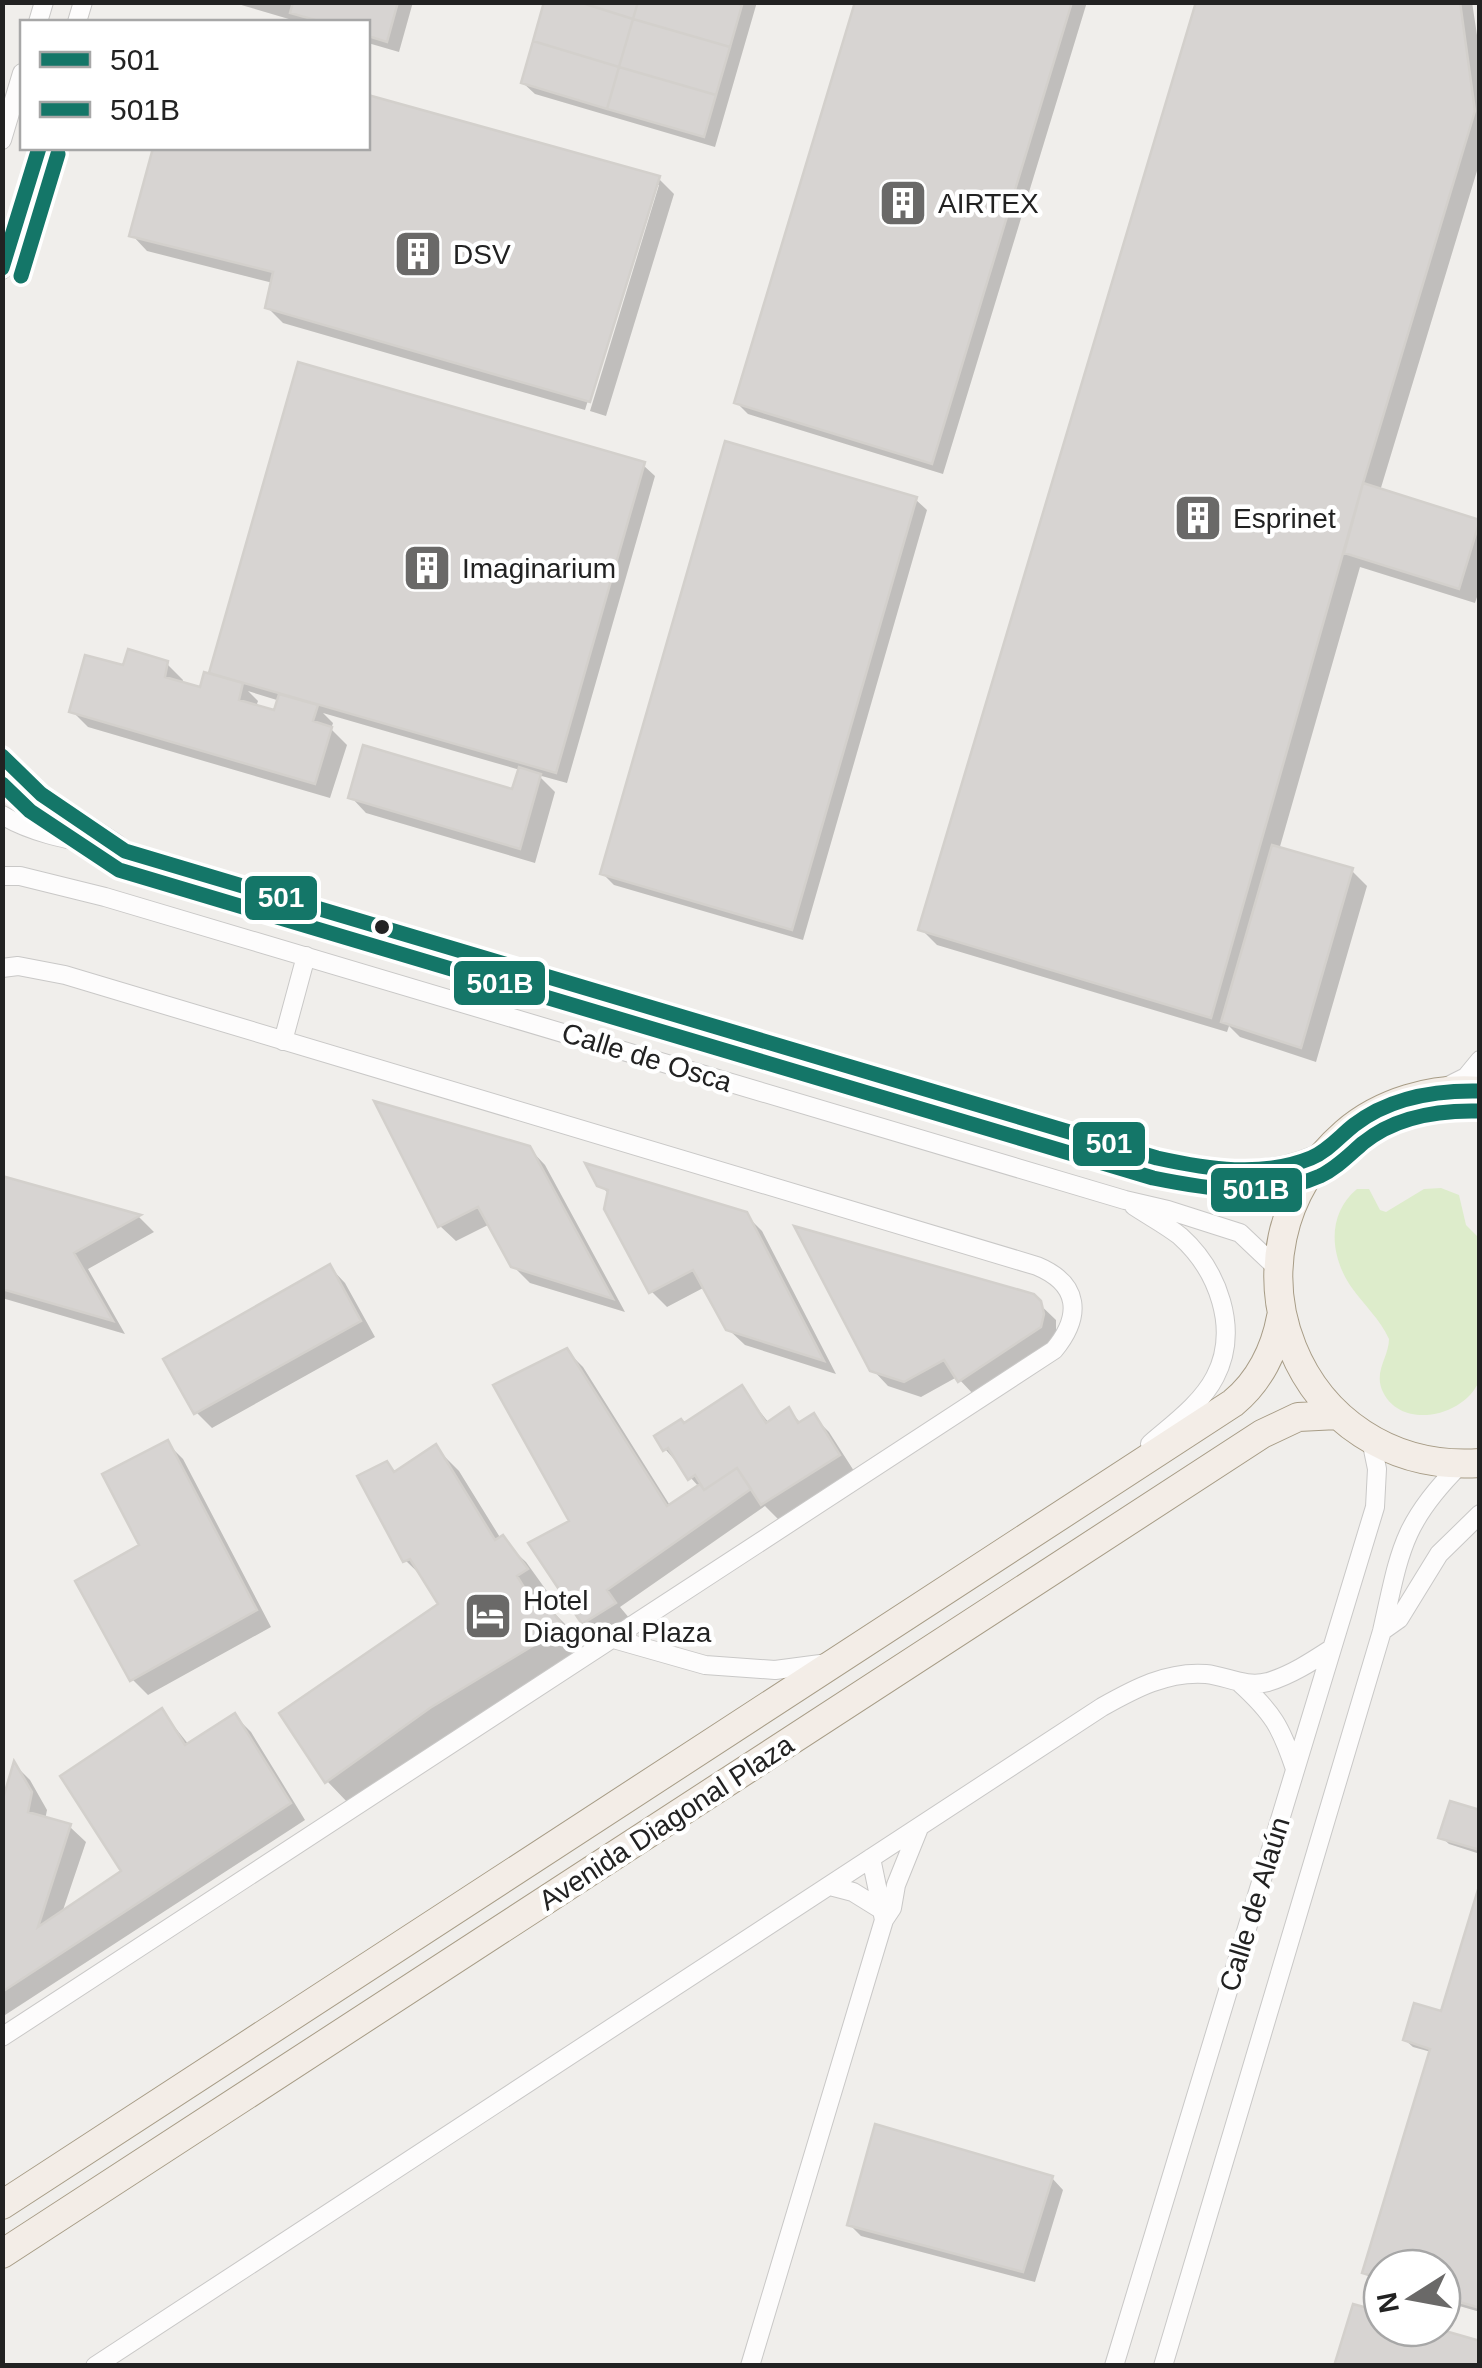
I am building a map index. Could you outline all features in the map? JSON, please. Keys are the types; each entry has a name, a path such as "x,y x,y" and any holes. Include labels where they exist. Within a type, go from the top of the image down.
{"main road":[{"path":"1470,1464 1411,1456 1371,1440 1338,1415 1312,1386 1293,1353 1281,1317 1277,1268 1291,1204 1306,1176 1326,1150 1357,1122 1394,1103 1434,1092 1480,1091"},
{"name":"Avenida Diagonal Plaza","path":"2,2206 1246,1393 1277,1340 1281,1317"},
{"name":"Avenida Diagonal Plaza","path":"2,2254 1262,1434 1298,1417 1338,1415"}],"street":[{"path":"2,140 20,80"},
{"path":"2,270 38,150"},
{"path":"2,756 41,794 125,851"},
{"name":"Calle de Osca","path":"2,815 52,834 125,851 1187,1166 1216,1171 1254,1169 1307,1160 1326,1150"},
{"name":"Calle de Osca","path":"2,876 68,887 1184,1214 1240,1233 1277,1268"},
{"path":"283,1041 306,956"},
{"path":"2,968 18,966 64,975 1037,1266 1062,1280 1074,1305 1067,1334 1054,1350 2,2037"},
{"path":"1434,1092 1466,1077 1480,1060"},
{"path":"1094,1492 1200,1400 1215,1377 1226,1328 1220,1295 1207,1268 1176,1233 1126,1200"},
{"name":"Calle de Alaún","path":"1114,2366 1374,1507 1376,1469 1371,1440"},
{"name":"Calle de Alaún","path":"1163,2366 1382,1631 1400,1551 1427,1499 1470,1464"},
{"path":"1382,1631 1399,1618 1439,1554 1480,1514"},
{"name":"Avenida Diagonal Plaza","path":"610,1638 705,1665 775,1670 833,1662"},
{"path":"94,2366 1102,1706 1155,1680 1207,1674 1240,1683 1264,1683 1294,1672 1331,1649"},
{"path":"1240,1683 1281,1728 1295,1769"},
{"path":"883,1915 892,1908 896,1885 920,1826"},
{"path":"871,1858 889,1871 896,1885"},
{"path":"750,2366 883,1915 871,1858"},
{"path":"830,1886 853,1892 883,1915"}],"green space":[{"path":"1441,1188 1459,1195 1466,1225 1479,1238 1479,1381 1461,1403 1433,1414 1418,1415 1404,1412 1383,1392 1380,1378 1389,1339 1339,1263 1336,1224 1347,1199 1357,1189 1369,1189 1380,1210 1386,1212 1424,1189"}],"building":[{"path":"293,2 398,2 387,42 370,37 370,20 315,20 290,13"},
{"path":"544,2 579,2 633,19 619,67 533,41"},
{"path":"579,2 638,2 633,19"},
{"path":"638,2 742,5 730,47 633,19"},
{"name":"AIRTEX","path":"855,2 1072,2 932,464 734,403"},
{"name":"Esprinet","path":"1196,2 1460,2 1475,111 1363,483 1211,1018 918,930"},
{"path":"633,19 730,47 716,95 619,67"},
{"path":"533,41 619,67 607,109 521,83"},
{"path":"619,67 716,95 704,137 607,109"},
{"name":"DSV","path":"370,96 660,176 590,402 265,308 273,272 129,236 152,150 370,150"},
{"name":"Imaginarium","path":"298,362 645,462 556,773 209,673"},
{"path":"725,441 917,497 792,930 600,874"},
{"path":"1363,483 1480,520 1459,589 1344,553"},
{"path":"128,649 168,661 165,677 200,687 204,672 243,683 239,700 274,710 279,694 318,705 313,721 332,727 315,784 69,712 85,655 123,665"},
{"path":"363,745 512,789 519,767 541,774 520,849 348,798"},
{"path":"1272,845 1353,868 1301,1048 1221,1022"},
{"path":"374,1101 530,1146 613,1299 511,1267 478,1207 438,1227"},
{"path":"585,1163 747,1212 824,1361 726,1330 693,1270 649,1293 604,1209 608,1190 597,1186"},
{"path":"2,1176 141,1215 74,1253 113,1321 2,1289"},
{"path":"794,1226 1034,1294 1041,1301 1044,1314 1041,1327 958,1382 944,1360 904,1382 870,1371"},
{"path":"330,1264 361,1321 194,1414 163,1359"},
{"path":"567,1348 667,1506 700,1484 704,1490 737,1468 751,1489 607,1590 616,1603 582,1624 528,1543 569,1521 493,1385"},
{"path":"742,1385 766,1423 789,1407 798,1423 814,1413 840,1455 761,1505 737,1468 704,1490 695,1475 688,1480 668,1448 663,1451 654,1436 681,1419 684,1423"},
{"path":"168,1440 257,1610 130,1681 75,1581 139,1545 102,1474"},
{"name":"Hotel Diagonal Plaza","path":"436,1444 495,1540 503,1535 528,1569 517,1576 533,1602 541,1597 564,1627 430,1708 325,1783 279,1713 438,1604 410,1559 403,1562 357,1476 387,1461 394,1472"},
{"path":"162,1708 185,1745 235,1713 291,1803 2,1992 2,1802 14,1761 32,1792 28,1812 71,1824 38,1927 121,1871 60,1776"},
{"path":"1450,1801 1480,1810 1480,1850 1438,1838"},
{"path":"1480,1883 1480,2308 1462,2303 1462,2248 1370,2248 1430,2049 1403,2040 1414,2003 1441,2011"},
{"path":"875,2124 1053,2176 1023,2272 847,2225"},
{"path":"1353,2304 1362,2306 1362,2348 1462,2348 1462,2336 1480,2341 1480,2366 1334,2366"}],"transit line":[{"name":"501","path":"2,268 38,150"},
{"name":"501B","path":"21,276 58,154"},
{"name":"501","path":"2,756 41,794 125,851 1157,1158 1234,1170 1273,1168 1317,1155 1368,1115 1398,1102 1430,1094 1480,1091"},
{"name":"501B","path":"2,784 30,811 119,870 1153,1178 1237,1190 1280,1188 1326,1173 1389,1126 1433,1114 1479,1111"}],"place":[{"name":"AIRTEX","path":"903,203"},
{"name":"DSV","path":"418,254"},
{"name":"Esprinet","path":"1198,518"},
{"name":"Imaginarium","path":"427,568"},
{"name":"Hotel Diagonal Plaza","path":"488,1616"}]}
